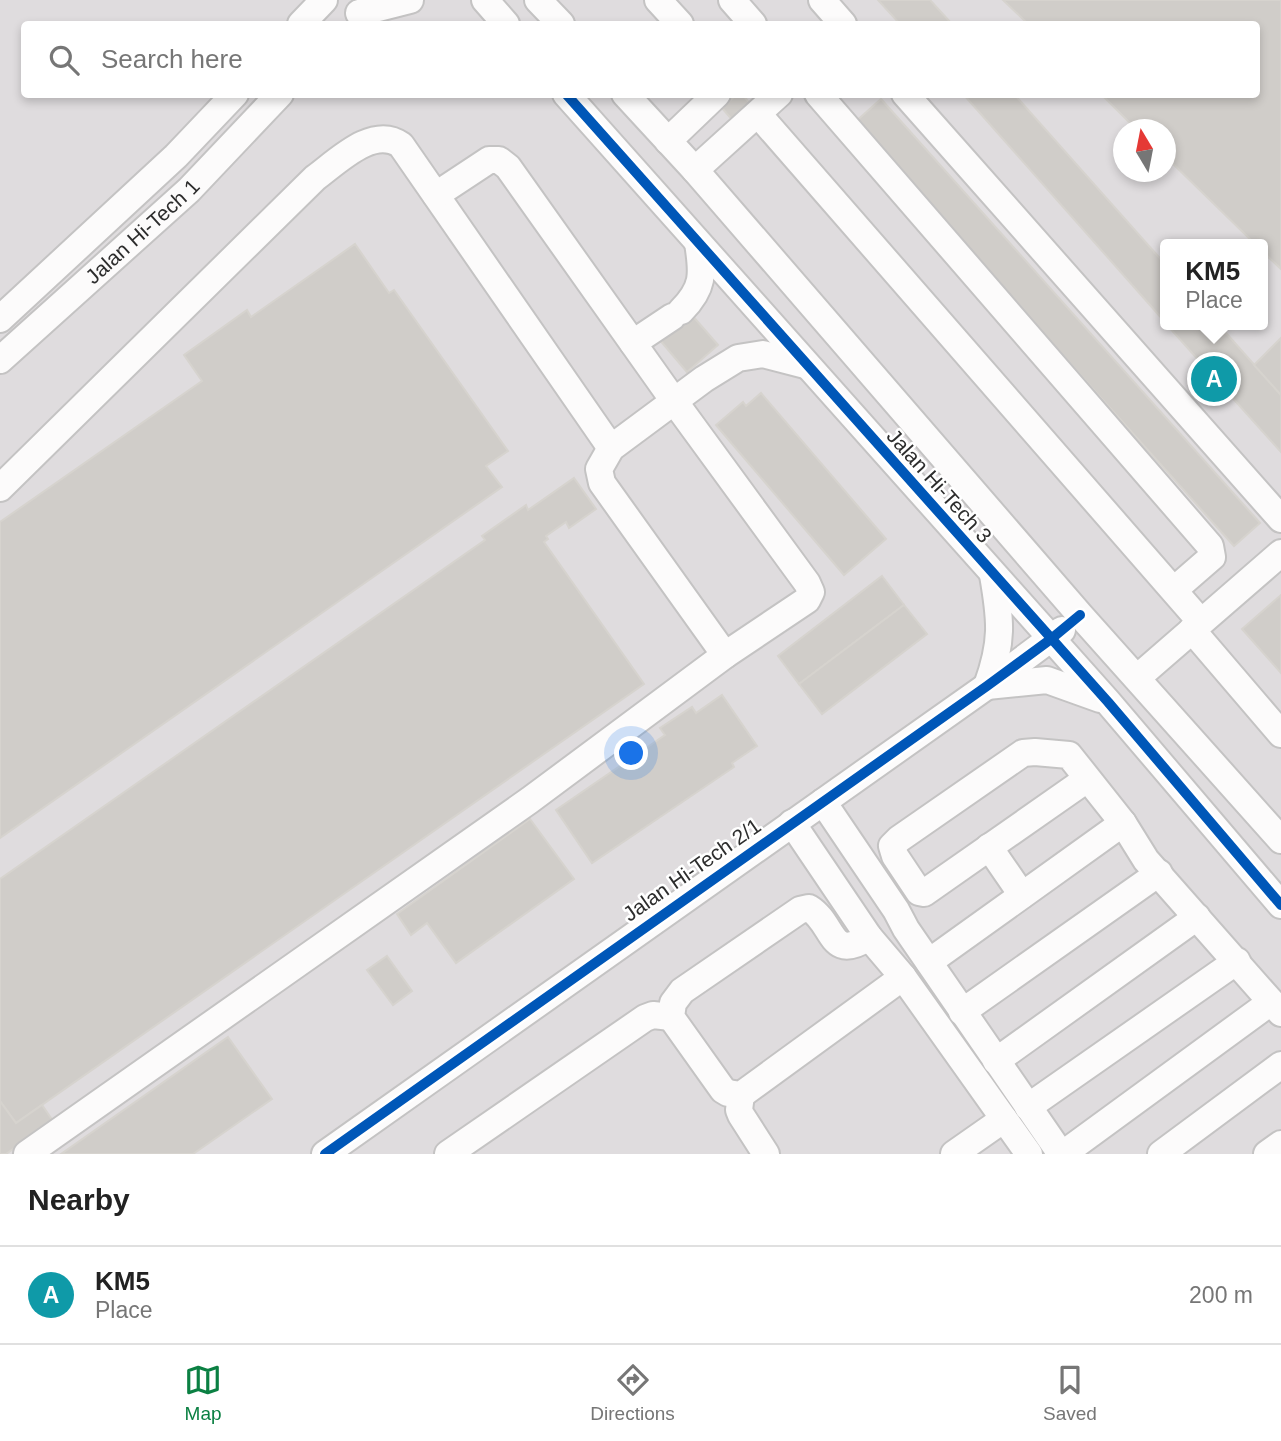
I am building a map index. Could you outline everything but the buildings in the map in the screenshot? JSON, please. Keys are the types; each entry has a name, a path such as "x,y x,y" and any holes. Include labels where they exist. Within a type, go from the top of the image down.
{"street":[{"path":"304,21 324,0"},
{"path":"359,12 410,0"},
{"path":"538,0 558,21"},
{"path":"658,0 677,21"},
{"path":"732,0 750,21"},
{"name":"Jalan Hi-Tech 1","path":"0,319 176,156 231,98"},
{"name":"Jalan Hi-Tech 1","path":"0,360 188,190 276,98"},
{"name":"Jalan Hi-Tech 3","path":"570,98 1108,702 1281,905"},
{"name":"Jalan Hi-Tech 3","path":"629,98 695,170 1080,615 1281,840"},
{"path":"668,141 713,98"},
{"path":"695,170 775,98"},
{"path":"821,98 1210,546 1212,557 1174,590"},
{"path":"909,98 1281,519"},
{"path":"758,114 1174,590 1196,626 1281,734"},
{"path":"688,121 701,121 709,126 715,133 718,149"},
{"path":"0,488 315,178 361,145 384,138 401,145 611,448"},
{"path":"27,1154 530,800 725,655 807,600 811,592 508,166 499,160 489,160 436,195"},
{"path":"633,343 676,314 695,296 701,281 698,243"},
{"path":"725,655 601,483 599,469 611,448 704,379 738,358 763,354 805,365"},
{"path":"1137,678 1281,553"},
{"path":"993,575 1000,614 1000,637 997,657 986,686 1047,680 1108,702"},
{"name":"Jalan Hi-Tech 2/1","path":"325,1154 986,686 1080,615"},
{"path":"823,802 962,1012 1062,1154 1276,1007 1142,854 1123,823 1069,755 1023,753 899,839 892,846 895,856 919,892 924,893 1087,779"},
{"path":"792,823 869,937 903,977 1029,1154"},
{"path":"929,962 1123,823"},
{"path":"989,847 1022,895"},
{"path":"837,890 841,878 847,872 868,869"},
{"path":"962,1012 1159,873"},
{"path":"869,937 857,945 845,946 834,940 817,913 809,908 800,910 682,991 673,1003 671,1017 723,1090 741,1095 903,977"},
{"path":"996,1061 1197,917"},
{"path":"1028,1107 1237,961"},
{"path":"448,1154 645,1018 653,1015 671,1017"},
{"path":"1161,1154 1281,1065"},
{"path":"741,1095 741,1115 766,1154"},
{"path":"954,1154 1004,1119"},
{"path":"1267,1154 1281,1144"}],"shaded area":[{"path":"0,0 1281,0 1281,1154 0,1154"}],"cycle path":[{"path":"570,98 1108,702 1281,905"},
{"path":"325,1154 987,686 1080,615"}],"place":[{"name":"KM5","path":"1214,379"}]}
